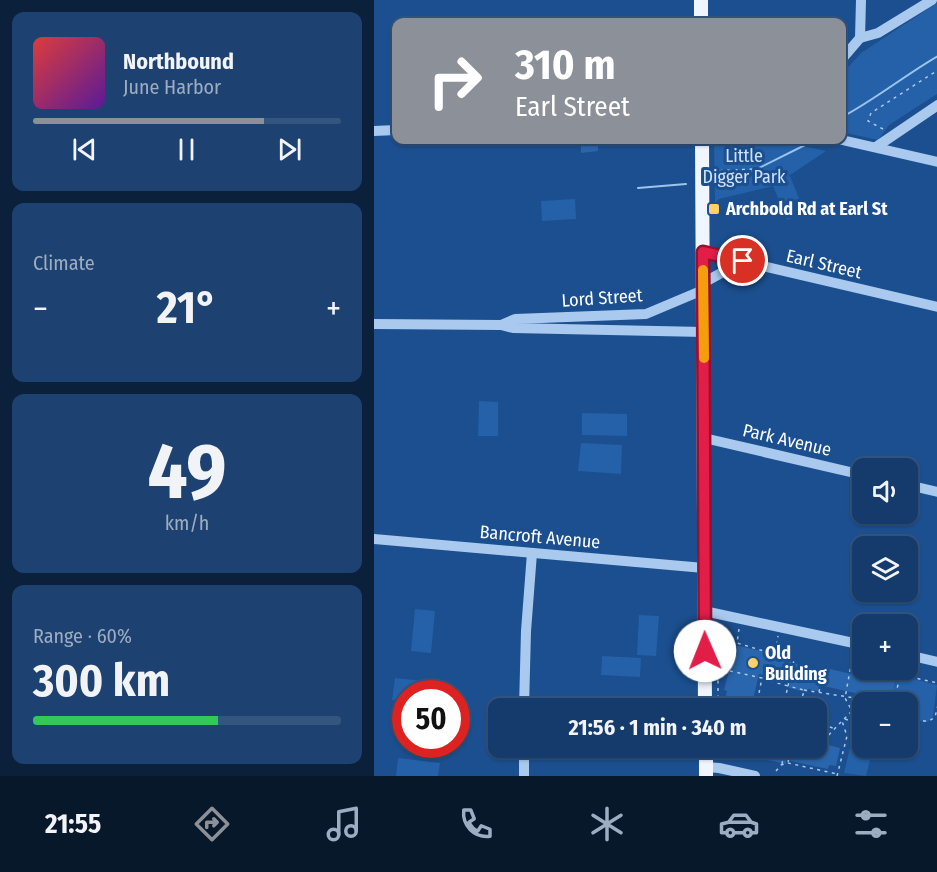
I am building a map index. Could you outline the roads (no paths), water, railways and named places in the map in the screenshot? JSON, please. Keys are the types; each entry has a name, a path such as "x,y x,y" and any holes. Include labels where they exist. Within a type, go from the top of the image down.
{"main road":[{"path":"701,0 701,18"},
{"path":"702,144 706,698"}],"street":[{"path":"860,38 861,0"},
{"path":"846,54 860,38 878,33 932,0"},
{"path":"876,147 938,105"},
{"path":"374,131 392,130"},
{"path":"846,141 938,162"},
{"name":"Earl Street","path":"703,252 938,308"},
{"name":"Lord Street","path":"501,325 515,319 646,314 703,287 743,261"},
{"name":"Lord Street","path":"374,324 501,325 513,328 704,332"},
{"name":"Park Avenue","path":"704,438 852,472"},
{"path":"918,487 938,492"},
{"name":"Bancroft Avenue","path":"374,539 704,568"},
{"path":"524,698 526,631 532,553"},
{"path":"704,611 852,643"},
{"path":"918,657 938,662"},
{"path":"524,758 524,776"},
{"path":"706,772 719,768 755,776"}],"waterway":[{"path":"846,115 938,56"},
{"path":"721,187 807,144"},
{"path":"638,188 686,184"}],"place":[{"name":"Archbold Rd at Earl St","path":"714,209"},
{"name":"Old Building","path":"753,663"}],"park label":[{"name":"Little Digger Park","path":"744,166"}]}
